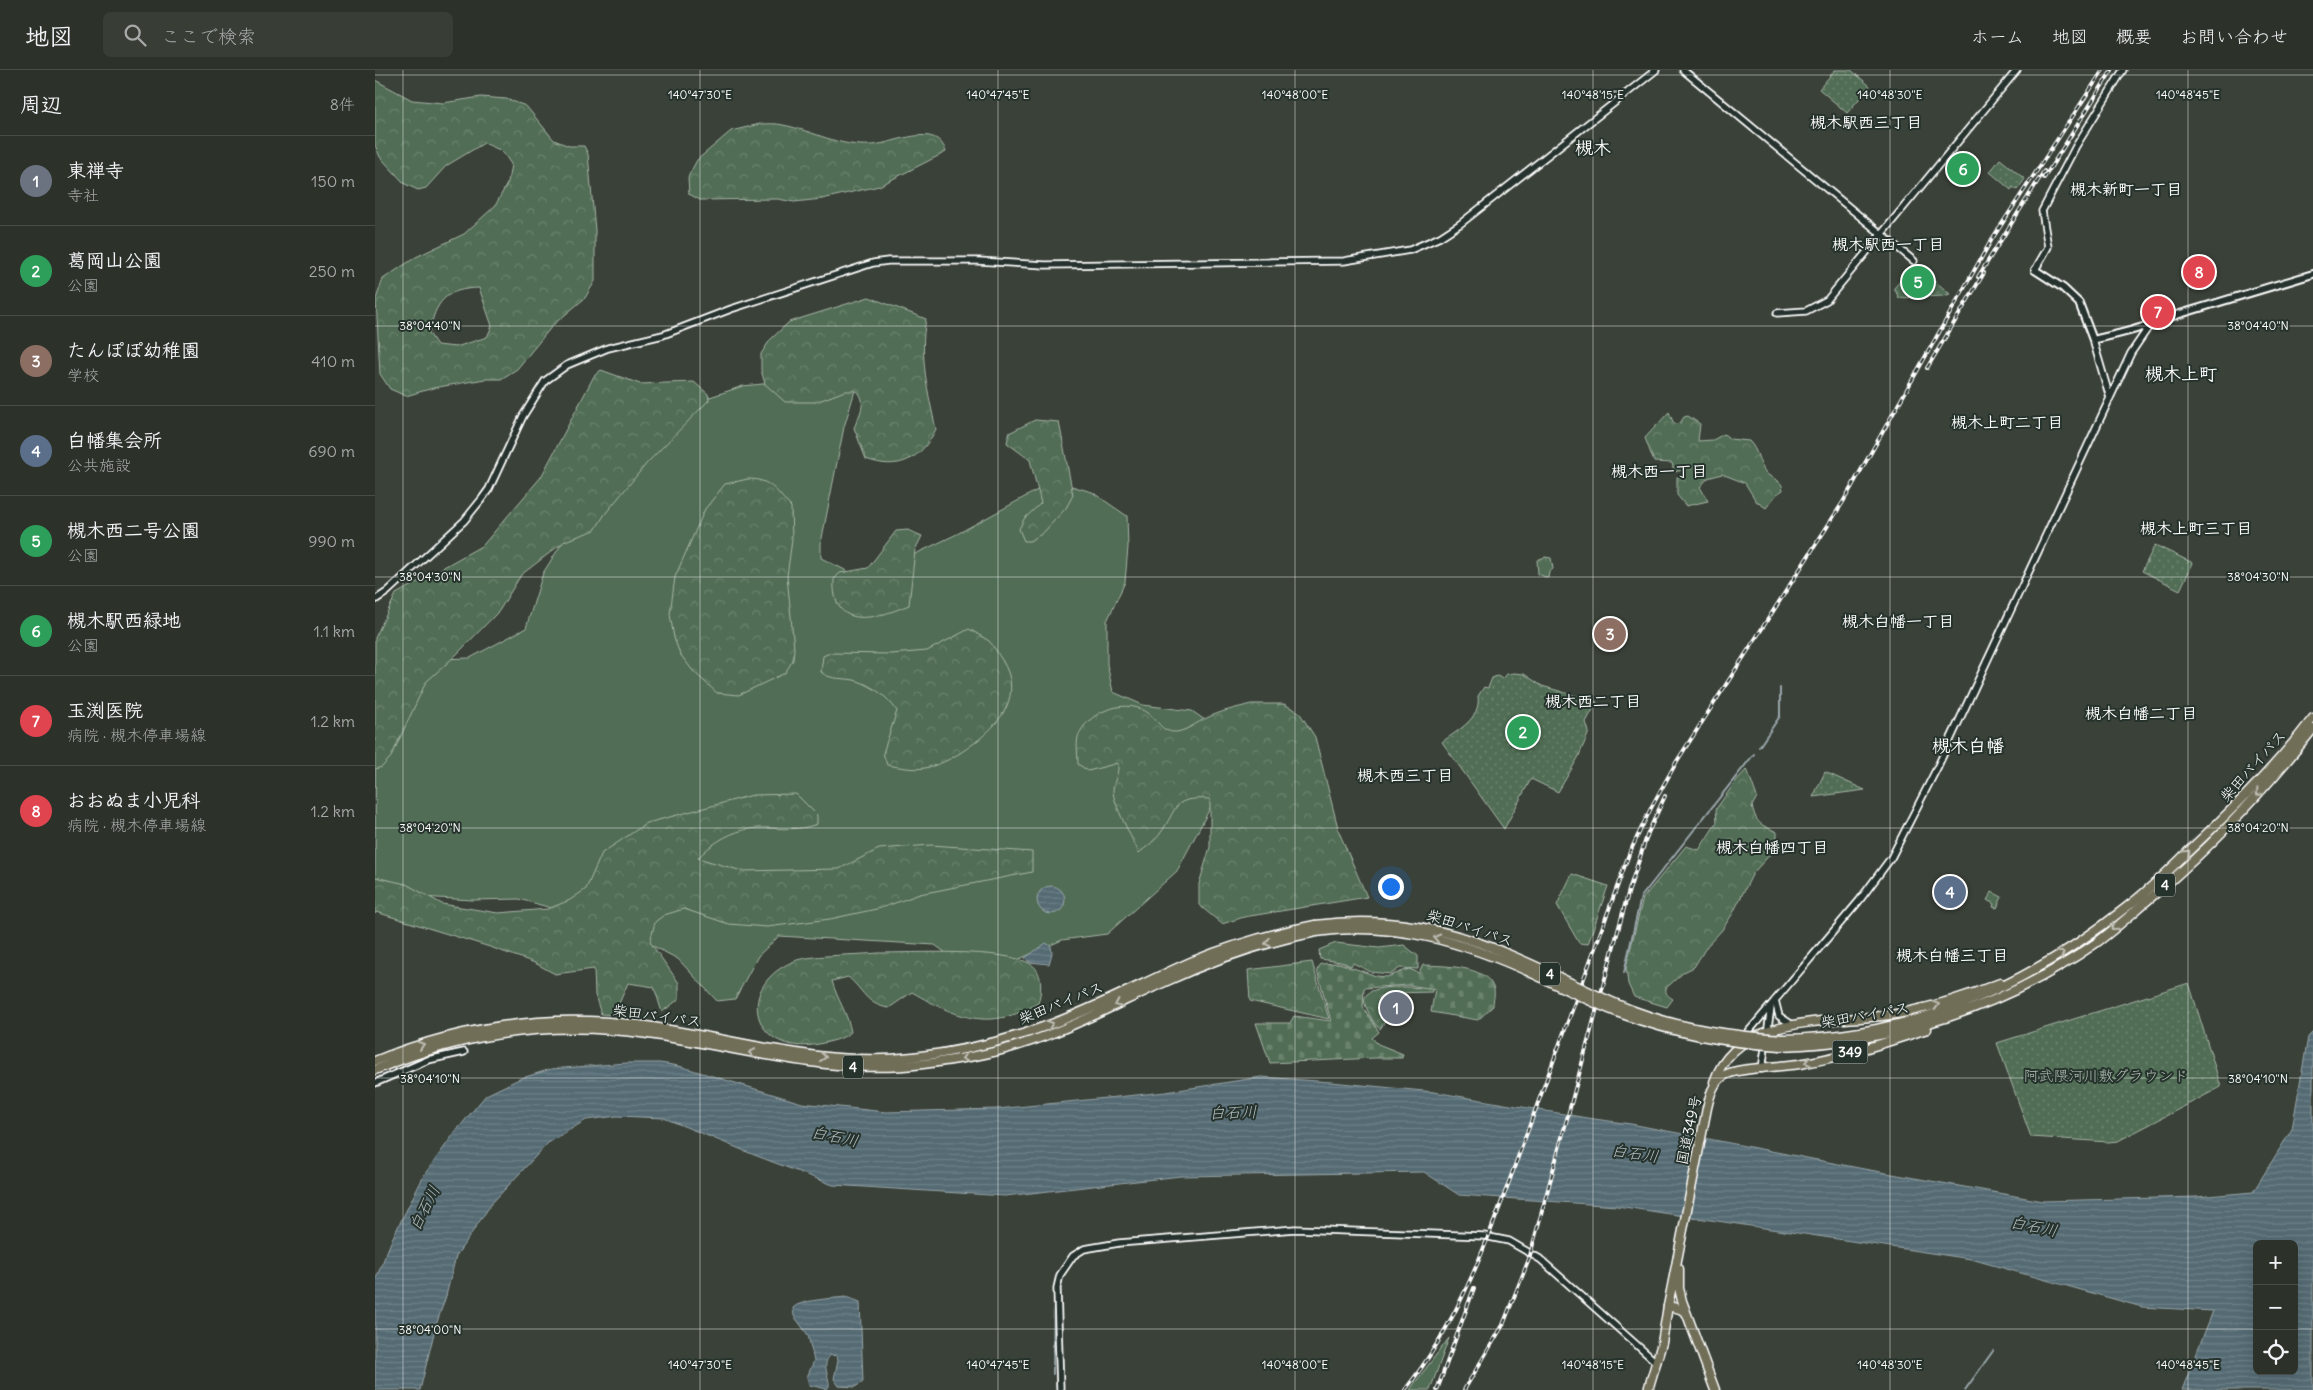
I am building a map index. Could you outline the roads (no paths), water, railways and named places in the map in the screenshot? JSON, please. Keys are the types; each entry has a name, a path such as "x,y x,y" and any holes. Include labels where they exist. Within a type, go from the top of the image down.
{"main road":[{"path":"2035,270 2063,288 2079,303 2093,340 2139,326 2151,325 2160,320 2313,274"},
{"name":"柴田バイパス","path":"1782,1042 1850,1034 1895,1025 1952,1009 2019,979 2090,936 2130,905 2241,801 2313,718"},
{"name":"柴田バイパス","path":"375,1062 446,1037 504,1025 543,1021 603,1022 638,1025 789,1053 841,1059 882,1060 950,1052 985,1045 1047,1026 1219,951 1272,934 1375,922 1436,929 1517,958 1610,1002 1657,1019 1719,1033 1782,1042 1830,1044 1896,1033 1986,1003 2038,978 2096,942 2187,866 2256,797 2313,729"},
{"name":"柴田バイパス","path":"375,1070 458,1042 510,1032 558,1028 607,1029 648,1034 781,1059 838,1066 901,1066 977,1056 1020,1045 1075,1024 1167,981 1234,953 1315,929"},
{"name":"349","path":"1712,1088 1719,1070 1732,1053 1753,1037 1767,1030 1791,1024 1903,1013 1965,996 2004,981 2019,979"},
{"name":"国道349号","path":"1648,1390 1657,1363 1712,1088 1719,1080 1730,1073 1804,1064 1878,1045 1951,1021 1986,1003"},
{"name":"349","path":"1678,1254 1679,1288 1686,1313 1715,1390"},
{"path":"1669,1306 1686,1313"}],"street":[{"path":"375,600 387,592 473,510 489,488 523,416 545,381 567,365 589,354 663,335 851,269 887,261 978,261 1045,265 1257,264 1344,261 1409,250 1440,237 1460,224 1656,70"},
{"path":"1683,70 1914,261"},
{"path":"1777,313 1805,311 1827,300 2017,70"},
{"path":"2035,270 2048,247 2043,211 2076,146 2123,70"},
{"path":"1732,1053 1859,901 1900,843 2131,353 2151,325"},
{"path":"2093,340 2110,398"},
{"path":"1773,1003 1779,1016 1791,1024"},
{"path":"1762,1069 1773,1003"},
{"path":"375,1084 428,1060 463,1052"},
{"path":"1060,1390 1057,1288 1060,1275 1073,1256 1084,1249 1119,1242 1295,1229 1484,1236 1509,1241 1540,1259 1657,1363"}],"water":[{"path":"1051,886 1061,890 1065,900 1061,910 1051,914 1041,910 1037,900 1041,890"},
{"path":"1046,943 1051,946 1052,953 1049,964 1029,962 1025,958"},
{"name":"白石川","path":"2313,1032 2313,1390 2182,1390 2213,1311 2142,1307 1971,1259 1617,1206 1459,1195 1424,1172 1181,1176 1005,1196 833,1185 664,1118 617,1116 586,1120 548,1143 492,1203 456,1256 420,1390 375,1390 375,1281 393,1237 424,1175 456,1131 486,1095 519,1079 551,1069 626,1063 660,1063 679,1066 802,1103 886,1112 997,1109 1166,1092 1261,1077 1331,1082 1434,1092 1631,1124 2043,1201 2196,1197 2253,1192 2292,1129 2308,1037"},
{"path":"847,1297 860,1302 863,1382 855,1387 839,1386 834,1379 838,1360 837,1356 831,1355 826,1362 829,1382 827,1389 809,1385 807,1377 814,1361 808,1335 794,1316 793,1308 810,1301"}],"waterway":[{"path":"1759,747 1780,716 1780,688"},
{"path":"1624,973 1641,897 1754,754"},
{"path":"1053,1374 1054,1293"},
{"path":"1965,1390 1993,1351"}],"railway":[{"path":"1405,1390 1426,1361 1444,1331 1475,1269 1501,1204 1629,854 1652,806 1677,761 1843,502 1992,239 2103,70"},
{"path":"2044,178 2112,70"},
{"path":"1978,277 2044,171"},
{"path":"1927,368 1984,273"},
{"path":"1464,1390 1503,1325 1529,1259 1629,890 1648,833 1665,796"},
{"path":"1437,1390 1474,1288"}],"place":[{"name":"槻木駅西緑地","path":"1963,169"},
{"name":"おおぬま小児科","path":"2199,272"},
{"name":"槻木西二号公園","path":"1918,282"},
{"name":"玉渕医院","path":"2158,312"},
{"name":"たんぽぽ幼稚園","path":"1610,634"},
{"name":"葛岡山公園","path":"1523,732"},
{"name":"白幡集会所","path":"1950,892"},
{"name":"東禅寺","path":"1396,1008"}],"district":[{"name":"槻木駅西三丁目","path":"1866,122"},
{"name":"槻木","path":"1593,148"},
{"name":"槻木新町一丁目","path":"2126,189"},
{"name":"槻木駅西一丁目","path":"1888,244"},
{"name":"槻木上町","path":"2181,374"},
{"name":"槻木上町二丁目","path":"2007,422"},
{"name":"槻木西一丁目","path":"1659,471"},
{"name":"槻木上町三丁目","path":"2196,528"},
{"name":"槻木白幡一丁目","path":"1898,621"},
{"name":"槻木西二丁目","path":"1593,701"},
{"name":"槻木白幡二丁目","path":"2141,713"},
{"name":"槻木白幡","path":"1968,746"},
{"name":"槻木西三丁目","path":"1405,775"},
{"name":"槻木白幡四丁目","path":"1772,847"},
{"name":"槻木白幡三丁目","path":"1952,955"}],"park label":[{"name":"阿武隈河川敷グラウンド","path":"2106,1076"}]}
